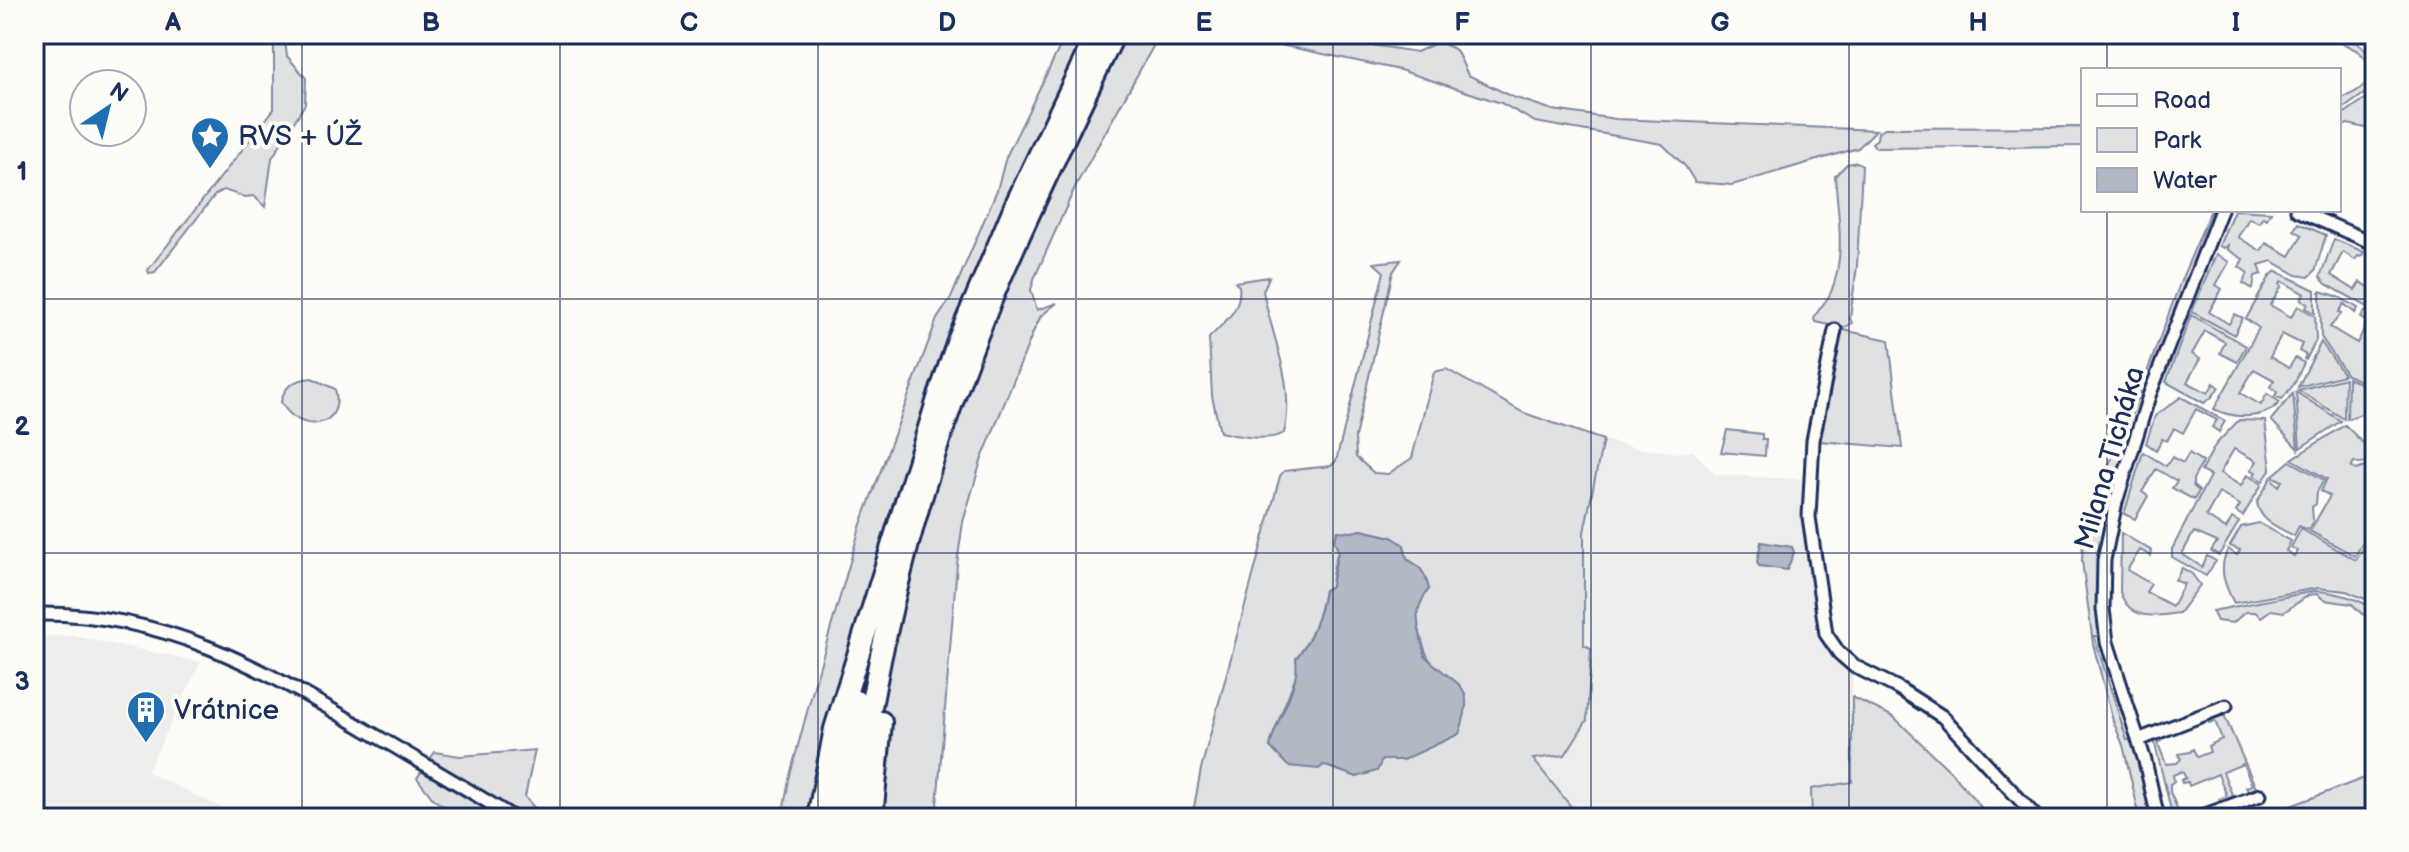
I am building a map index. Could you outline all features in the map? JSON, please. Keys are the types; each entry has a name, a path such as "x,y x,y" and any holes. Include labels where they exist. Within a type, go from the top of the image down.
{"highway":[{"path":"818,818 835,729 958,341 1015,206 1097,34"},
{"path":"854,818 892,611 919,506 971,351 1035,199 1114,34"},
{"path":"836,818 880,587"},
{"path":"872,818 892,611"}],"street":[{"name":"Milana Ticháka","path":"2158,818 2138,740 2114,671 2104,626 2102,594 2106,547 2116,502 2149,396 2220,212"},
{"path":"2302,212 2375,244"},
{"path":"1835,330 1813,440 1809,517 1826,634 1839,653 1854,666 1898,688 1943,717 2037,818"},
{"path":"34,614 93,617 140,625 219,650 325,705 514,818"},
{"path":"2138,740 2226,706"},
{"path":"2197,818 2260,795"}],"shaded area":[{"path":"1603,440 1637,448 1678,453 1693,451 1715,474 1806,480 1809,549 1827,652 1852,672 1852,782 1811,789 1812,818 1580,818 1533,758 1565,755 1584,645 1584,532"},
{"path":"34,636 74,636 201,662 147,772 243,818 34,818"}],"green space":[{"path":"274,34 284,34 287,56 306,78 305,104 272,158 265,207 254,196 244,197 224,190 215,195 155,272 149,273 148,270 274,109"},
{"path":"1066,34 1160,34 1076,185 1034,279 1031,290 1037,310 1057,303 1041,316 1034,330 981,461 963,522 936,818 782,818 789,779 861,524 937,319 951,298 997,190 1006,157"},
{"path":"1227,34 1301,34 1417,52 1436,43 1444,44 1456,50 1468,75 1513,97 1553,110 1616,119 1876,130 1858,148 1732,185 1695,182 1685,166 1662,144 1535,122 1501,103 1400,70"},
{"path":"2318,34 2343,37 2361,45 2371,61 2375,86 2341,110 2341,98 2362,87 2370,75 2367,61 2346,45"},
{"path":"2375,92 2375,130 2348,124 2341,126 2341,116"},
{"path":"2081,127 2081,146 1876,148 1872,143 1877,139 1878,132 1885,128"},
{"path":"1857,162 1862,165 1857,266 1850,318 1852,323 1844,328 1815,322 1814,319 1836,278 1840,235 1835,176 1847,164"},
{"path":"2210,212 2216,212 2112,501 2101,636 2094,636 2127,740 2133,739 2135,742 2154,818 2140,818 2123,745 2113,721 2093,644 2082,561 2083,537 2095,495 2130,418"},
{"path":"2233,212 2271,212 2267,219 2263,217 2259,223 2249,218 2238,237 2261,251 2266,243 2290,256 2302,235 2294,230 2298,223 2326,235 2315,271 2309,277 2297,275 2272,261 2259,265 2262,274 2255,276 2253,289 2243,283 2248,273 2239,267 2243,259 2227,249 2228,245 2224,248 2219,246"},
{"path":"2334,239 2364,252 2355,260 2343,252 2331,275 2355,290 2360,282 2375,290 2375,311 2326,284 2320,277"},
{"path":"2216,254 2229,262 2216,285 2222,289 2209,312 2229,324 2235,314 2243,318 2234,335 2192,312"},
{"path":"1401,260 1393,272 1355,437 1356,457 1374,473 1388,474 1412,458 1434,372 1446,369 1524,413 1603,440 1584,532 1584,645 1591,648 1587,720 1565,755 1533,759 1580,818 1192,818 1201,769 1280,476 1284,471 1331,466 1336,461 1384,272 1374,263","holes":["1361,530 1392,537 1429,589 1419,604 1417,618 1423,644 1432,663 1403,760 1382,760 1357,777 1323,765 1289,766 1270,747 1272,738 1298,670 1296,658 1314,626 1324,590 1331,586 1341,545 1346,538"]},
{"path":"2276,271 2315,290 2315,313 2306,308 2308,303 2301,300 2304,294 2282,281 2270,305 2291,317 2298,306 2315,316 2316,340 2306,360 2306,355 2299,351 2302,344 2282,334 2270,357 2289,368 2295,358 2304,363 2294,384 2282,399 2275,396 2277,392 2271,387 2274,380 2254,369 2240,393 2261,405 2267,394 2280,402 2274,408 2248,416 2214,409 2259,328 2246,319 2270,276"},
{"path":"1269,277 1263,291 1285,379 1287,415 1284,433 1262,438 1220,432 1212,396 1209,338 1235,309 1239,286 1235,282"},
{"path":"2320,291 2358,308 2355,313 2344,304 2339,312 2342,313 2330,327 2357,343 2368,322 2361,318 2365,311 2375,317 2375,387 2347,375 2321,337"},
{"path":"2191,315 2246,346 2237,362 2220,353 2225,342 2205,331 2192,354 2200,359 2187,382 2208,393 2214,383 2219,387 2204,403 2166,382"},
{"path":"1839,329 1889,340 1902,448 1819,441"},
{"path":"2321,342 2344,375 2298,387"},
{"path":"312,378 335,389 337,402 334,412 319,423 299,420 281,402 291,384"},
{"path":"2345,378 2344,419 2298,390"},
{"path":"2348,378 2375,390 2375,409 2347,419"},
{"path":"2296,392 2341,421 2300,448"},
{"path":"2293,393 2298,449 2271,420"},
{"path":"2181,397 2225,421 2219,432 2212,427 2217,420 2196,409 2183,433 2174,428 2167,441 2162,439 2156,450 2146,443 2155,416"},
{"path":"2239,420 2265,421 2271,469 2263,481 2251,470 2257,461 2234,449 2220,473 2241,486 2247,475 2262,484 2243,516 2236,512 2240,505 2219,493 2206,516 2226,529 2232,518 2239,522 2219,555 2211,551 2217,542 2194,532 2182,554 2202,567 2207,556 2216,561 2206,576 2172,557 2172,549 2210,476 2201,471 2216,444"},
{"path":"2345,425 2375,455 2375,462 2354,462 2351,467 2356,470 2375,464 2375,521 2372,519 2369,525 2372,527 2355,556 2310,531 2330,496 2321,491 2327,479 2292,459"},
{"path":"1727,430 1762,434 1762,439 1766,439 1765,456 1721,452"},
{"path":"2143,452 2166,466 2172,457 2183,463 2189,453 2203,462 2193,479 2193,486 2199,491 2194,500 2172,488 2177,481 2156,469 2142,492 2148,496 2135,519 2124,514"},
{"path":"2290,461 2324,480 2317,492 2316,504 2312,507 2313,521 2308,530 2299,526 2294,536 2266,519 2257,502 2271,478 2279,486 2282,481 2272,476"},
{"path":"2259,523 2291,541 2286,551 2294,556 2297,551 2291,547 2301,529 2356,560 2370,537 2375,539 2375,603 2346,591 2318,588 2234,603 2224,576 2225,556 2228,549 2237,555 2240,550 2230,546 2241,527"},
{"path":"2121,533 2152,551 2151,556 2140,550 2127,570 2151,584 2146,592 2172,606 2184,584 2175,580 2182,568 2192,574 2200,585 2179,613 2144,615 2124,601 2120,592"},
{"path":"2315,591 2339,594 2360,602 2375,609 2375,618 2362,614 2352,604 2324,600 2317,594 2309,595 2284,612 2271,610 2261,617 2255,612 2245,612 2233,623 2217,621 2212,611"},
{"path":"1852,697 1894,717 1953,774 1990,818 1812,818 1811,789 1852,782"},
{"path":"2224,715 2256,788 2248,791 2246,787 2252,785 2243,764 2223,772 2233,797 2221,802 2219,799 2227,796 2218,774 2189,786 2188,782 2182,783 2181,780 2186,778 2182,771 2173,775 2174,781 2170,784 2170,792 2181,817 2169,818 2170,806 2154,740 2160,735 2162,741 2158,743 2166,764 2177,763 2181,759 2179,754 2193,749 2197,757 2210,752 2208,746 2222,739 2215,721 2209,723 2207,717 2212,719"},
{"path":"535,750 525,797 543,818 465,818 434,800 417,778 435,752 460,756"},
{"path":"2375,774 2375,818 2259,818"}],"water":[{"path":"1361,530 1392,537 1404,545 1407,559 1424,575 1429,589 1418,614 1425,656 1455,681 1465,694 1466,704 1459,734 1403,760 1382,760 1377,771 1357,777 1323,765 1319,769 1288,766 1270,747 1291,692 1296,658 1314,626 1324,590 1331,586 1338,551 1334,540 1338,531"},
{"path":"1761,542 1792,547 1794,552 1787,570 1759,566"}],"place":[{"name":"RVS + ÚŽ","path":"210,170"},
{"name":"Vrátnice","path":"146,744"}]}
